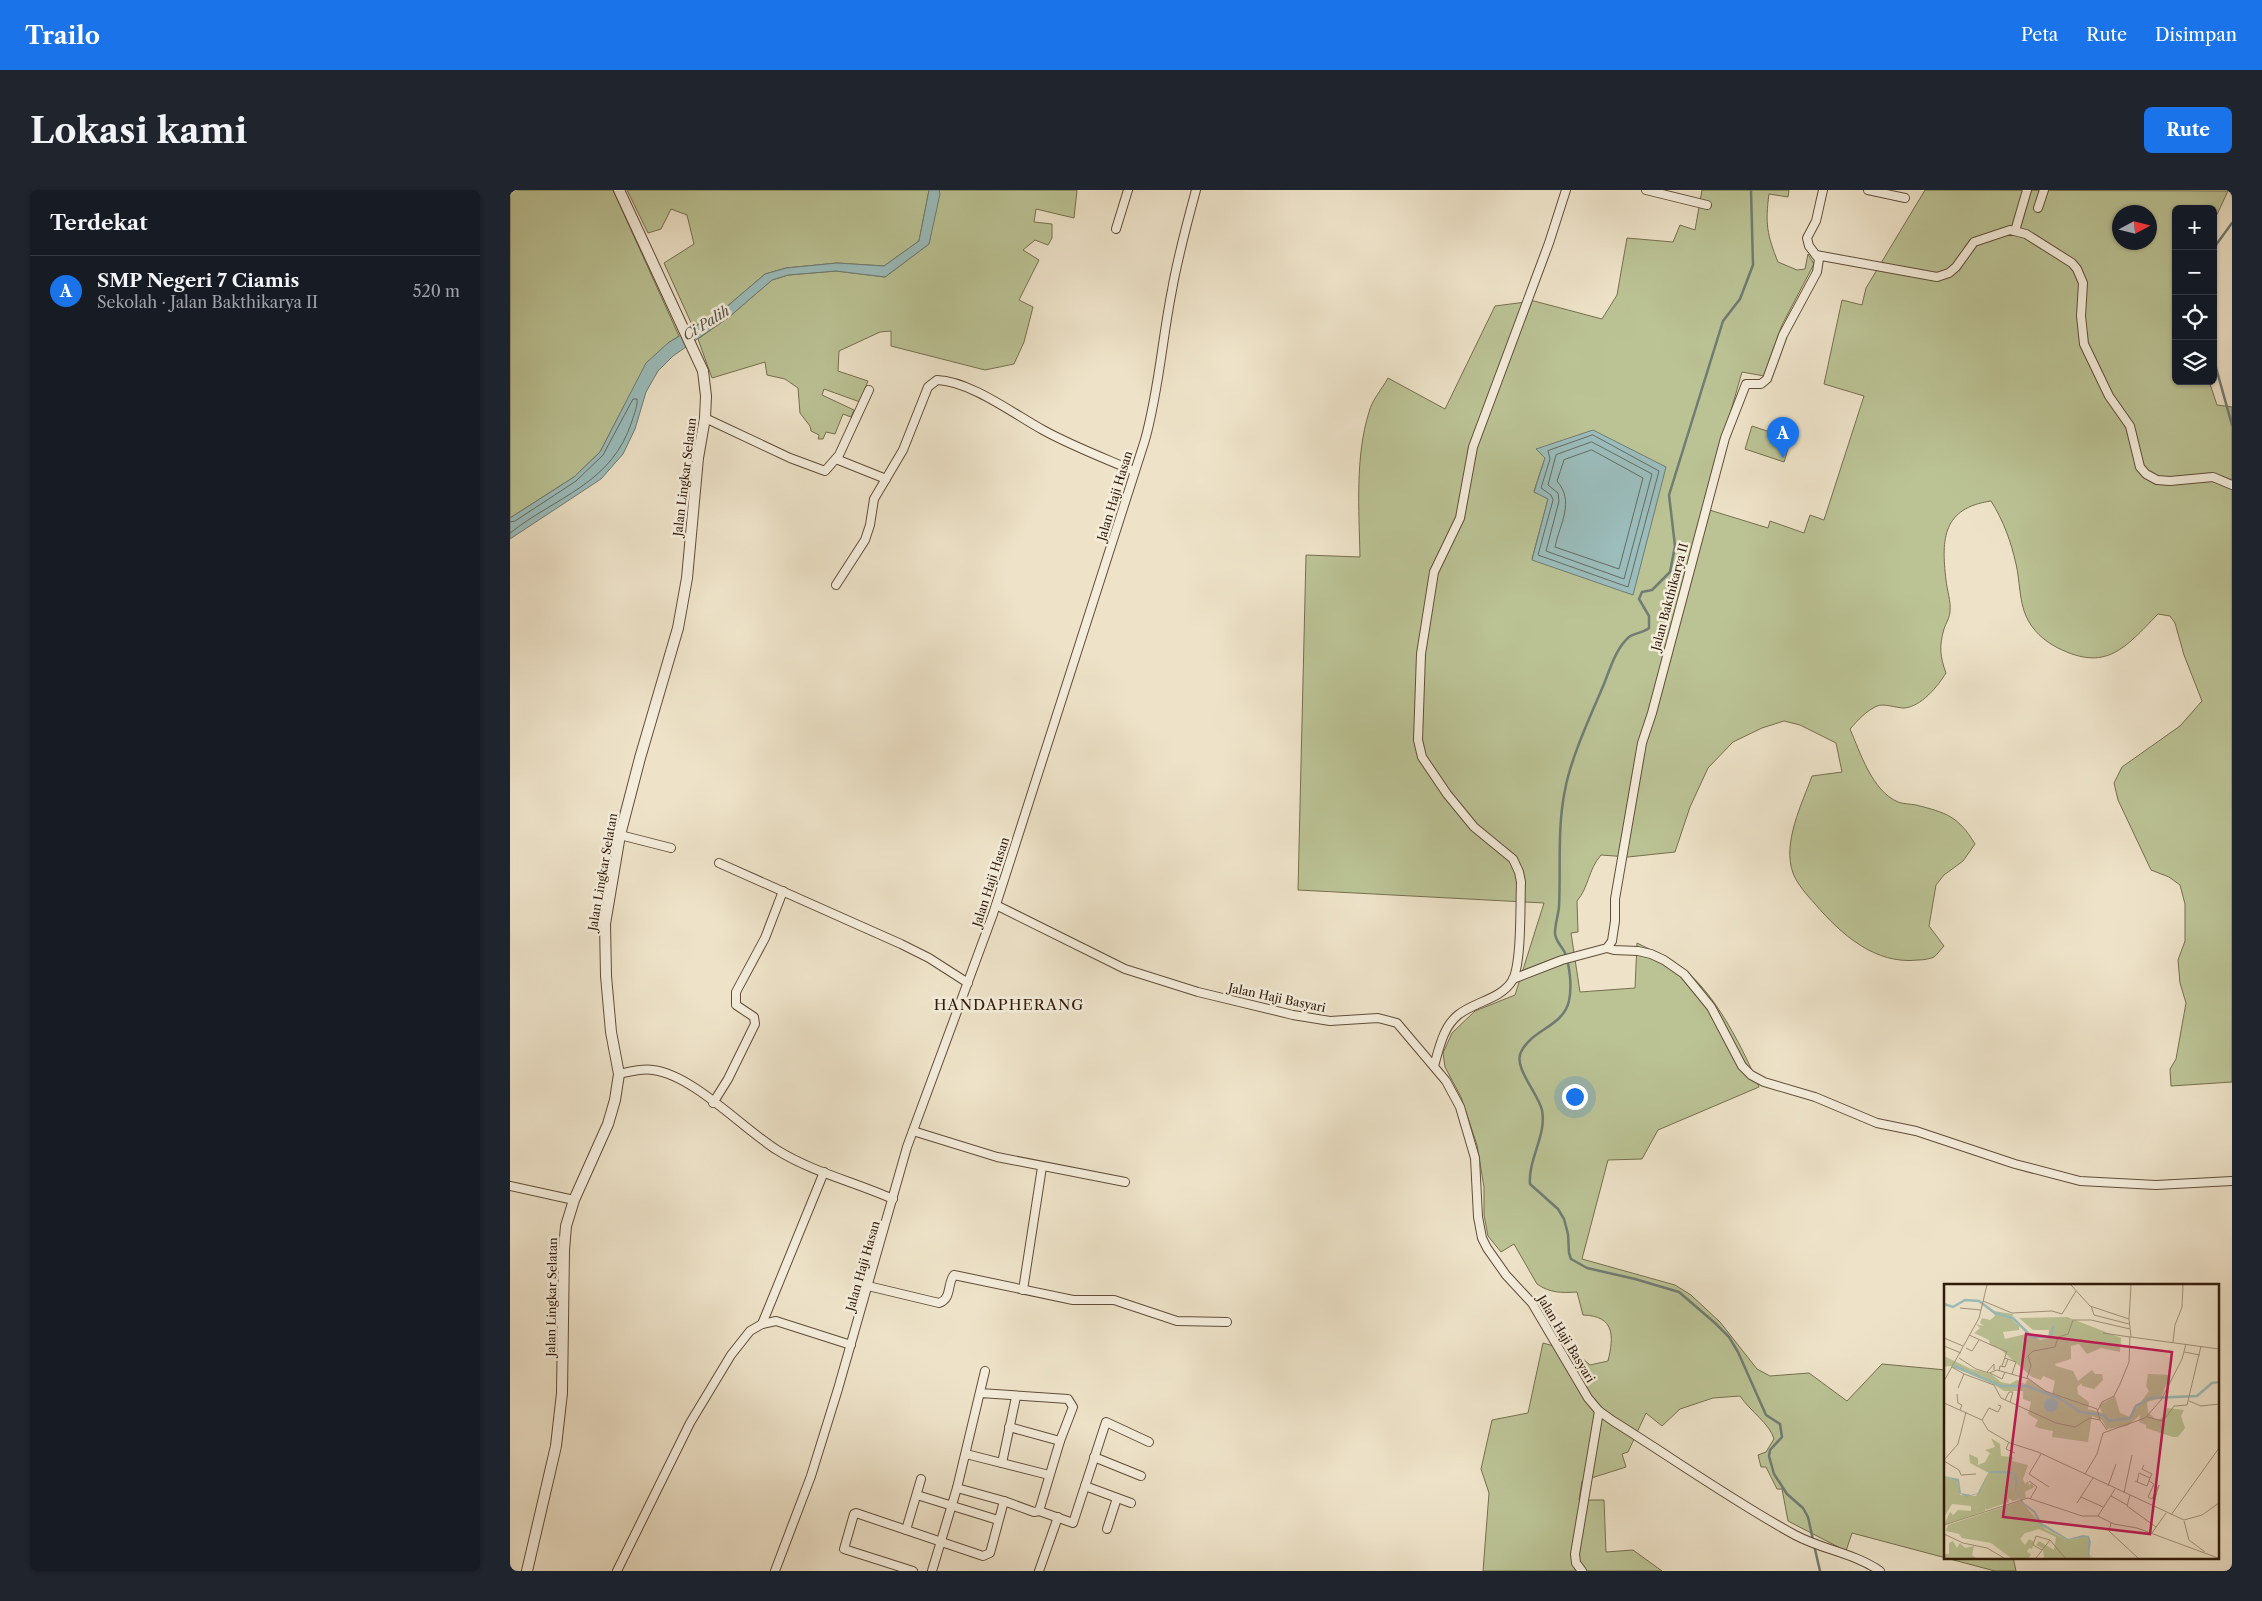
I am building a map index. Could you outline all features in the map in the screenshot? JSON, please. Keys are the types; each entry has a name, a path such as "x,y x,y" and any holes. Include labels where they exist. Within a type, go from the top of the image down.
{"street":[{"name":"Jalan Lingkar Selatan","path":"527,1571 556,1446 562,1393 566,1226 574,1200 608,1124 615,1100 619,1074 611,1032 604,949 605,924 620,835 640,758 678,628 687,578 698,458 705,418 706,396 703,371 619,190"},
{"path":"1116,228 1128,190"},
{"name":"Jalan Haji Hasan","path":"777,1571 811,1476 913,1131 996,906 1154,410 1172,290 1196,190"},
{"path":"1513,980 1517,962 1520,877 1513,859 1474,827 1447,794 1422,757 1418,740 1421,654 1434,572 1460,518 1473,447 1549,243 1566,190"},
{"path":"1646,190 1707,205"},
{"path":"1680,198 1683,190"},
{"name":"Jalan Bakthikarya II","path":"1607,948 1612,941 1615,921 1615,899 1642,743 1652,713 1725,438 1746,384 1761,384 1767,379 1783,335 1817,272 1819,262 1808,246 1807,238 1816,221 1822,190"},
{"path":"1868,190 1905,198"},
{"path":"2015,230 2026,190"},
{"path":"2038,208 2044,190"},
{"path":"1816,255 1937,277 1949,273 1956,267 1974,242 1994,234 2015,230 2026,234 2072,263 2081,275 2083,283 2081,316 2084,344 2109,396 2130,426 2140,468 2157,480 2170,481 2212,477 2232,485"},
{"path":"836,585 864,540 870,525 874,499 903,450 928,387 937,380 963,386 1043,430 1134,471"},
{"path":"705,418 821,472 826,470 836,459 869,390"},
{"path":"836,459 886,478"},
{"path":"620,835 671,848"},
{"path":"719,863 901,944 929,958 968,982"},
{"path":"713,1103 728,1078 755,1024 754,1018 736,1005 736,992 765,938 783,891"},
{"name":"Jalan Haji Basyari","path":"996,906 1125,969 1198,992 1293,1015 1330,1021 1378,1018 1393,1021 1434,1066 1452,1090 1470,1136 1475,1158 1480,1228 1487,1248 1506,1275 1532,1303 1571,1372 1599,1411 1776,1524 1810,1542 1856,1558 1880,1571"},
{"path":"1434,1066 1447,1029 1457,1016 1495,996 1513,980 1566,959 1607,948 1614,950 1638,950 1664,960 1684,974 1711,1007 1742,1066 1757,1079 1815,1097 1877,1124 1916,1131 2086,1182 2156,1184 2232,1181"},
{"path":"619,1074 651,1069 664,1072 686,1083 778,1150 824,1172 893,1199"},
{"path":"913,1131 997,1157 1126,1182"},
{"path":"1023,1290 1042,1167"},
{"path":"762,1324 824,1172"},
{"path":"510,1186 574,1200"},
{"path":"868,1286 939,1303 944,1301 948,1295 954,1275 1073,1300 1102,1298 1114,1300 1177,1321 1227,1322"},
{"path":"617,1571 690,1422 731,1355 750,1332 762,1324 776,1321 851,1345"},
{"path":"932,1571 953,1506 986,1371"},
{"path":"980,1392 1068,1399 1073,1407 1060,1441 1039,1511"},
{"path":"1002,1463 1016,1396"},
{"path":"1582,1571 1576,1563 1575,1554 1599,1411"},
{"path":"957,1488 1073,1522 1106,1422 1149,1442"},
{"path":"1009,1427 1060,1441"},
{"path":"966,1454 1049,1475"},
{"path":"1094,1457 1141,1476"},
{"path":"906,1530 921,1479"},
{"path":"1085,1486 1131,1504"},
{"path":"917,1495 998,1520"},
{"path":"1107,1528 1117,1498"},
{"path":"913,1571 844,1549 852,1515 856,1513 987,1556 990,1553 1004,1501"},
{"path":"1039,1571 1058,1518"}],"green space":[{"path":"510,190 613,190 679,336 668,343 623,408 600,452 574,477 510,518"},
{"path":"627,190 929,190 919,241 884,266 837,263 786,268 765,274 724,309 693,327 664,263 694,244 687,215 671,209 661,229 648,233"},
{"path":"939,190 1077,190 1074,218 1036,209 1034,222 1052,224 1052,238 1048,245 1035,240 1023,250 1039,260 1019,300 1033,307 1024,342 1014,364 985,370 891,346 891,331 880,332 839,351 838,371 868,381 860,402 824,389 822,395 854,410 851,417 843,414 835,434 826,432 823,439 818,439 819,435 811,431 810,426 800,413 798,388 785,379 767,375 765,362 712,378 698,339 729,317 772,280 788,275 836,271 885,277 929,244"},
{"path":"1702,190 1789,190 1788,197 1769,194 1767,221 1771,244 1778,262 1797,270 1805,269 1808,254 1814,264 1782,325 1764,376 1742,372 1703,508 1768,528 1770,521 1804,533 1810,515 1824,520 1864,396 1824,384 1842,300 1862,305 1866,288 1925,190 2228,191 2217,214 2217,205 2172,205 2172,385 2210,385 2217,405 2232,407 2232,1082 2171,1086 2170,1069 2176,1059 2186,1003 2180,983 2178,960 2185,941 2185,904 2180,885 2169,877 2151,870 2118,800 2114,783 2122,767 2180,726 2202,701 2184,655 2175,623 2170,616 2158,614 2124,646 2102,657 2089,658 2075,655 2048,642 2039,635 2026,616 2022,604 2012,547 2003,523 1991,501 1963,510 1954,518 1945,538 1946,584 1950,607 1949,616 1942,635 1941,651 1946,673 1934,690 1917,704 1904,708 1877,706 1866,713 1850,729 1868,770 1889,797 1900,803 1916,805 1944,813 1963,827 1975,844 1963,861 1944,875 1936,885 1929,926 1944,946 1934,957 1920,960 1902,960 1887,958 1873,952 1860,945 1836,926 1800,885 1793,873 1790,849 1803,799 1812,776 1842,772 1836,743 1800,725 1784,721 1762,728 1733,742 1708,768 1690,807 1675,852 1628,857 1601,855 1593,867 1584,890 1577,901 1578,932 1571,933 1580,992 1635,988 1637,943 1669,959 1686,971 1697,982 1719,1009 1746,1057 1759,1087 1658,1130 1642,1159 1608,1160 1582,1259 1675,1285 1691,1295 1720,1322 1757,1369 1770,1376 1809,1373 1847,1401 1882,1364 1944,1370 1944,1557 1852,1533 1846,1551 1788,1521 1782,1489 1777,1489 1766,1467 1761,1467 1758,1455 1766,1452 1774,1439 1772,1433 1740,1396 1713,1398 1680,1409 1662,1426 1646,1413 1628,1452 1622,1454 1626,1467 1582,1481 1579,1500 1604,1500 1606,1552 1633,1550 1662,1571 1483,1571 1489,1493 1481,1469 1492,1420 1528,1413 1543,1343 1575,1352 1590,1365 1608,1361 1611,1343 1610,1329 1607,1323 1594,1316 1583,1315 1577,1292 1556,1292 1537,1284 1514,1244 1501,1252 1488,1236 1484,1215 1484,1187 1477,1145 1461,1097 1445,1067 1443,1053 1452,1033 1475,1011 1515,995 1544,903 1298,890 1306,555 1360,557 1360,465 1365,429 1370,408 1375,399 1388,378 1445,409 1495,306 1534,301 1602,319 1617,295 1627,238 1673,242 1680,225 1695,230","holes":["1536,449 1666,467 1532,559 1548,499 1534,491 1545,458"]},
{"path":"1752,426 1791,439 1784,462 1745,449"},
{"path":"1946,1558 2013,1558 2016,1571 1995,1571"}],"water":[{"name":"Ci Palih","path":"929,190 939,190 940,194 929,244 885,277 836,271 788,275 772,280 729,317 673,356 658,371 646,392 635,429 623,454 601,479 510,539 510,518 574,477 600,452 646,363 668,343 724,309 765,274 786,268 837,263 884,266 919,241"},
{"path":"1593,430 1666,467 1633,595 1532,560 1548,499 1534,492 1545,458 1536,449"}],"waterway":[{"path":"1751,190 1753,265 1740,299 1723,321 1669,495 1675,546 1670,572 1652,590 1642,592 1639,599 1649,616 1649,628 1629,637 1617,653 1577,750 1565,790 1560,834 1559,907 1555,936 1565,953 1568,964 1569,1001 1561,1017 1532,1038 1526,1044 1519,1058 1523,1072 1540,1103 1543,1119 1540,1138 1532,1165 1530,1184 1558,1209 1564,1219 1571,1259 1587,1268 1679,1292 1729,1337 1738,1352 1766,1415 1780,1424 1782,1437 1770,1450 1769,1456 1774,1474 1787,1494 1803,1508 1808,1517 1813,1540"},
{"path":"2217,244 2232,223"},
{"path":"2217,371 2232,425"},
{"path":"1814,1545 1820,1571"}],"place":[{"name":"SMP Negeri 7 Ciamis","path":"1783,458"}],"district":[{"name":"HANDAPHERANG","path":"1009,1005"}]}
